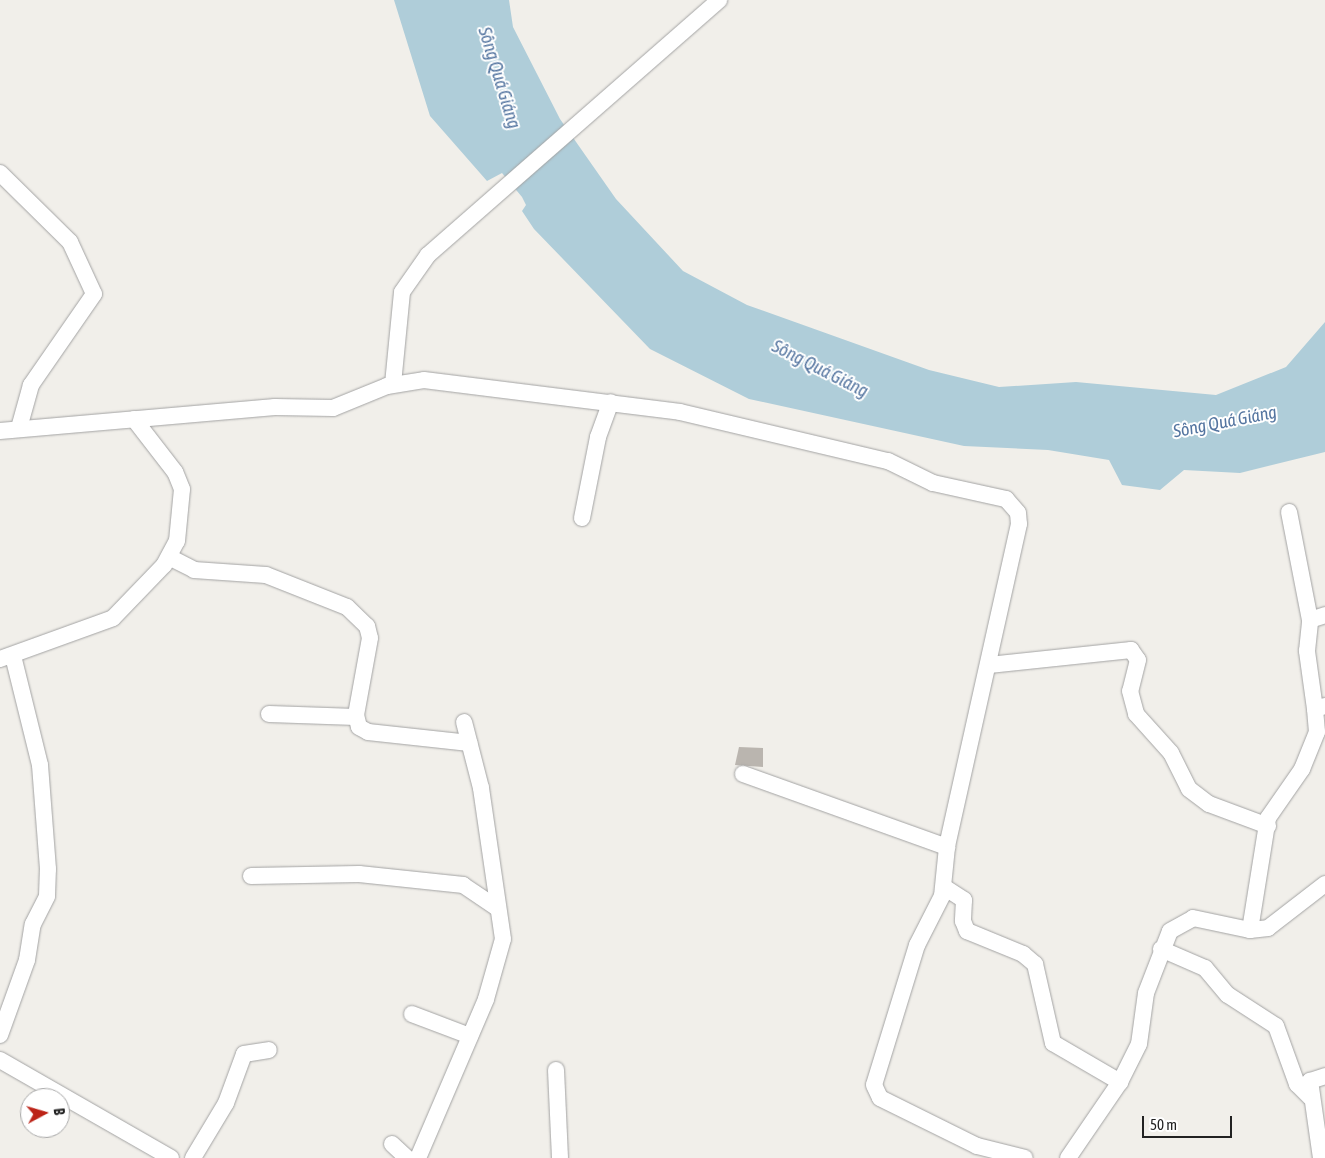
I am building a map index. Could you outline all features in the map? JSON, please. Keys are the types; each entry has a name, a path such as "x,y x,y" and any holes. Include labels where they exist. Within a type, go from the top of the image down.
{"street":[{"path":"393,384 402,292 428,255 719,0"},
{"path":"0,173 70,242 94,294 31,385 19,428"},
{"path":"0,431 275,407 333,408 393,384 424,380 552,399 611,402 680,412 888,461 933,483 1006,499 1018,513 1019,524 947,847 944,887 917,945 874,1086 880,1098 975,1152 1025,1158"},
{"path":"582,518 598,437 611,402"},
{"path":"0,1035 27,960 34,924 47,896 48,869 40,764 7,658 113,618 169,557 178,541 182,489 175,472 134,419"},
{"path":"1250,930 1268,818 1302,769 1317,732 1320,708 1306,651 1318,617 1289,512"},
{"path":"169,557 194,570 266,575 331,599 359,616 370,638 356,717 359,727 368,732 469,743"},
{"path":"989,665 1131,650 1138,660 1130,691 1136,714 1171,753 1189,789 1209,804 1268,826"},
{"path":"269,714 356,717"},
{"path":"418,1158 486,999 503,940 481,788 464,722"},
{"path":"743,774 947,847"},
{"path":"251,876 359,874 463,885 497,908"},
{"path":"1068,1158 1120,1082 1139,1044 1146,994 1161,949 1176,925 1193,918 1250,930 1279,923 1311,892 1325,884"},
{"path":"944,887 964,900 963,921 967,931 1023,954 1035,964 1053,1043 1120,1082"},
{"path":"1161,949 1205,968 1228,995 1276,1026 1297,1084 1310,1097"},
{"path":"412,1014 470,1036"},
{"path":"193,1158 226,1103 244,1054 269,1050"},
{"path":"0,1060 171,1158"},
{"path":"556,1070 560,1158"},
{"path":"1321,1158 1310,1097 1310,1081 1325,1076"},
{"path":"392,1144 407,1158"}],"water":[{"name":"Sông Quá Giáng","path":"394,0 509,0 513,27 560,119 616,199 683,271 747,305 929,370 999,387 1076,382 1216,395 1286,367 1325,322 1325,452 1240,473 1184,470 1160,490 1122,485 1109,460 1048,450 964,446 749,399 650,349 534,229 522,211 526,205 522,197 502,173 487,181 430,116"}],"building":[{"path":"739,747 763,748 763,767 735,765"}]}
